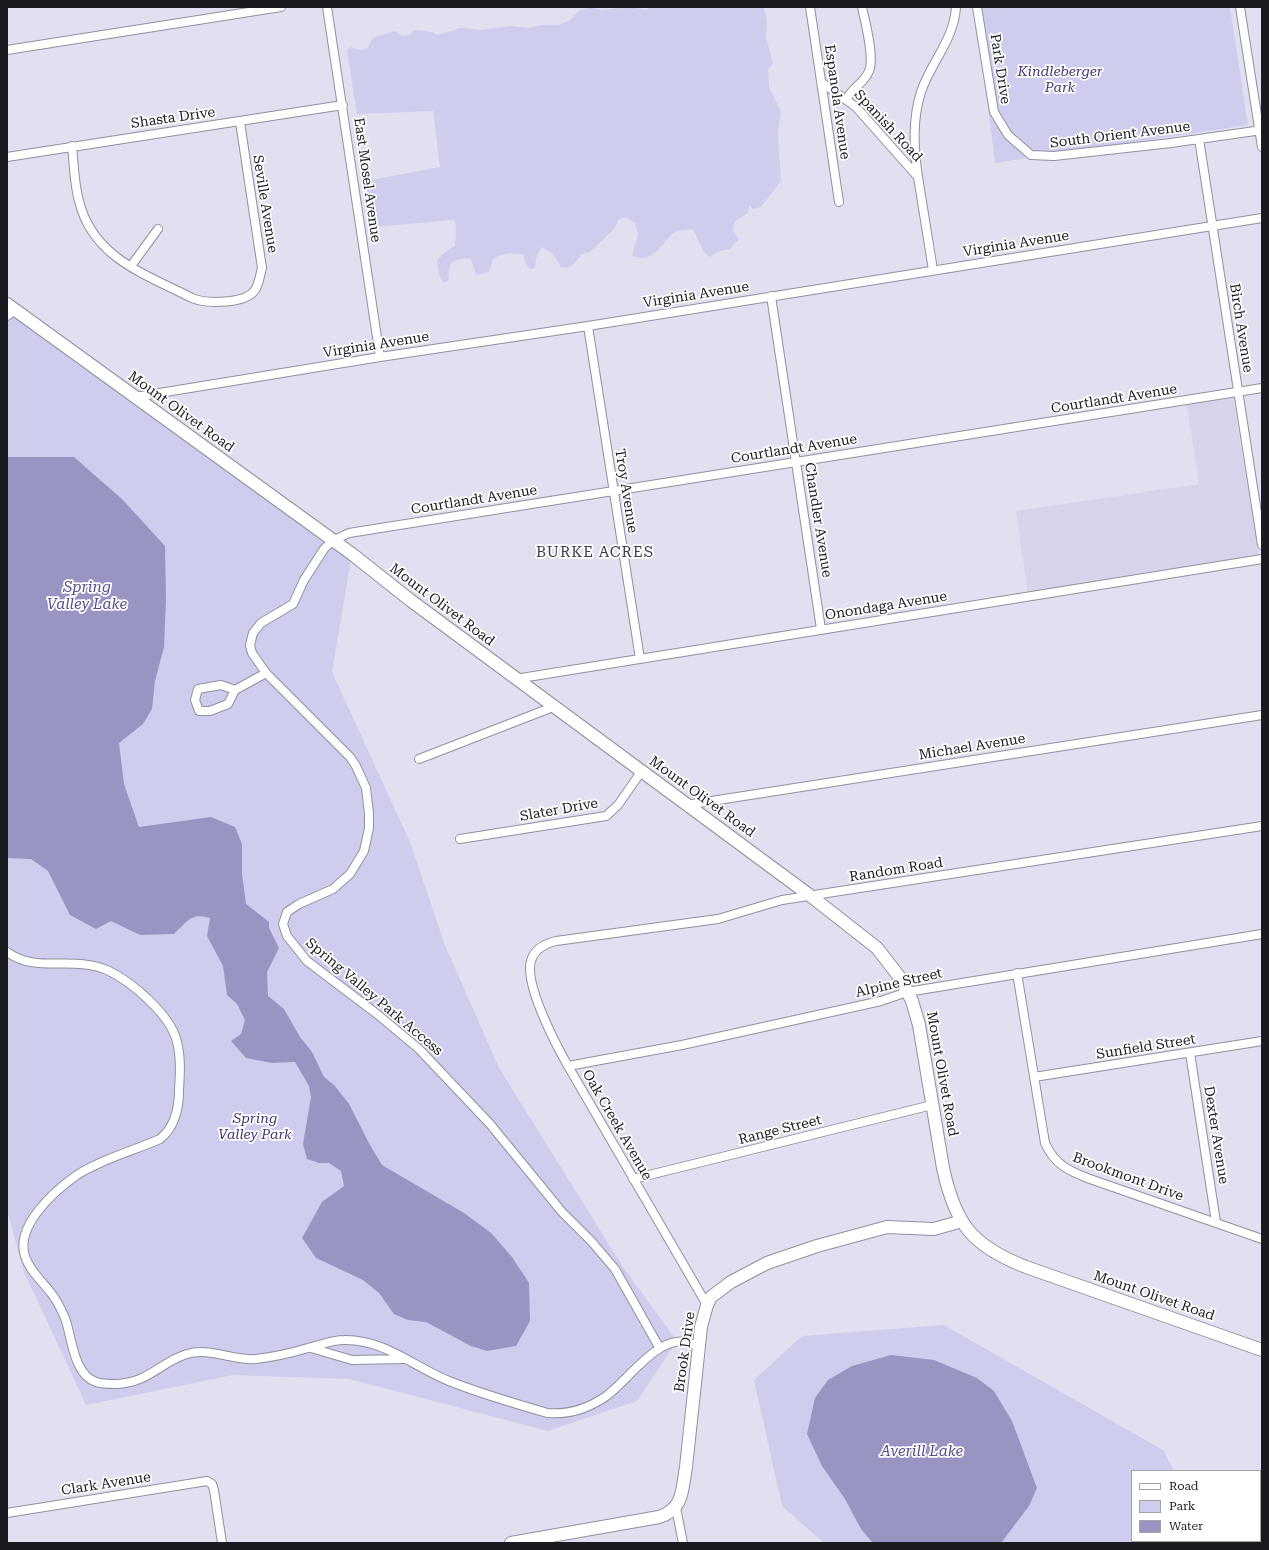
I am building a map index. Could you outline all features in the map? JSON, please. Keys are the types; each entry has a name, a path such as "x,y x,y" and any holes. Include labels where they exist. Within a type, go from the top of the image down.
{"street":[{"path":"7,50 281,7"},
{"name":"East Mosel Avenue","path":"327,7 380,357"},
{"name":"Espanola Avenue","path":"810,7 839,202"},
{"path":"846,100 851,90 861,83 870,70 867,31 862,7"},
{"path":"918,177 914,148 919,103 922,91 949,39 956,7"},
{"name":"Park Drive","path":"977,7 994,112 1003,130 1024,150 1031,155 1045,157"},
{"path":"1240,7 1261,130 1262,147"},
{"name":"Spanish Road","path":"821,82 860,112 918,177 933,270"},
{"name":"Shasta Drive","path":"7,157 342,105"},
{"name":"Seville Avenue","path":"131,266 198,301 230,301 243,298 256,289 262,268 261,255 240,122"},
{"name":"South Orient Avenue","path":"1045,157 1199,139 1261,130"},
{"name":"Birch Avenue","path":"1199,139 1262,545"},
{"path":"72,146 78,200 89,230 108,251 131,266 158,229"},
{"name":"Virginia Avenue","path":"135,397 1262,218"},
{"name":"Chandler Avenue","path":"771,296 821,629"},
{"name":"Mount Olivet Road","path":"10,310 135,397 352,554 515,679 812,897 877,948 901,979 914,1008 919,1025 945,1179 953,1205 962,1221 978,1241 1004,1258 1262,1350"},
{"name":"Troy Avenue","path":"588,326 640,659"},
{"name":"Courtlandt Avenue","path":"332,541 349,533 1262,388"},
{"name":"Spring Valley Park Access","path":"332,541 324,549 304,580 293,604 262,623 253,633 250,645 252,653 266,673 350,757 356,766 366,788 369,828 365,846 350,874 333,889 299,904 288,912 283,924 287,936 307,962 377,1014 419,1049 490,1124 562,1212 592,1242 615,1269 659,1347"},
{"name":"Onondaga Avenue","path":"515,679 1262,559"},
{"path":"234,690 221,685 198,689 195,700 199,710 210,711 228,704 234,690 266,673"},
{"path":"419,759 553,707"},
{"name":"Michael Avenue","path":"686,805 1262,715"},
{"name":"Slater Drive","path":"460,839 606,816 618,805 641,772"},
{"name":"Random Road","path":"536,950 556,941 718,919 782,900 812,897 1262,826"},
{"name":"Alpine Street","path":"568,1066 728,1035 881,1002 907,992 1262,934"},
{"name":"Oak Creek Avenue","path":"536,950 530,963 534,990 552,1034 568,1066 707,1305"},
{"path":"7,952 28,962 79,962 107,970 132,986 156,1008 172,1028 177,1042 180,1071 178,1107 175,1119 166,1134 160,1139 100,1164 76,1176 36,1212 22,1242 28,1265 59,1305 66,1321 78,1364 82,1371 92,1380 98,1383 129,1383 146,1377 188,1354 205,1352 254,1359 311,1348 327,1342 358,1340 390,1349 424,1370 473,1390 547,1413 558,1414 581,1410 605,1397 659,1347 677,1341 688,1342 699,1348"},
{"name":"Brookmont Drive","path":"1017,973 1045,1144 1055,1160 1062,1167 1090,1179 1262,1239"},
{"name":"Sunfield Street","path":"1034,1078 1262,1041"},
{"name":"Dexter Avenue","path":"1190,1053 1216,1222"},
{"name":"Range Street","path":"633,1179 932,1105"},
{"name":"Brook Drive","path":"676,1508 686,1467 701,1327 707,1305 711,1297 743,1275 767,1263 817,1246 887,1227 934,1229 962,1221"},
{"path":"311,1348 352,1360 404,1359"},
{"name":"Clark Avenue","path":"7,1513 204,1481 210,1482 215,1496 222,1543"},
{"path":"511,1543 659,1517 667,1515 676,1508 683,1543"}],"shaded area":[{"path":"1233,398 1259,557 1028,594 1016,511 1199,484 1187,405"}],"green space":[{"path":"590,7 601,10 630,7 646,10 651,7 764,7 767,22 766,38 773,63 768,70 769,87 781,112 778,133 781,181 761,207 753,209 749,205 748,213 734,222 733,231 739,239 730,249 717,252 710,257 703,251 693,229 679,231 672,234 660,248 651,255 639,258 632,256 638,235 635,223 626,217 619,219 615,228 590,252 582,254 574,264 568,268 561,267 553,254 542,247 536,258 535,268 530,269 526,265 523,254 515,253 497,256 492,262 489,272 476,275 471,259 456,260 450,265 449,280 444,283 439,275 437,261 444,253 455,246 456,226 454,220 373,227 366,181 440,167 433,111 357,114 347,51 351,47 360,50 367,49 373,38 395,31 402,36 409,35 414,30 432,32 438,35 460,28 480,30 512,26 526,28 542,25 558,25 569,21 579,11"},
{"name":"Kindleberger Park","path":"976,7 1230,7 1248,125 995,163"},
{"name":"Spring Valley Park","path":"7,311 352,554 332,672 410,842 445,945 499,1068 623,1267 677,1341 637,1401 548,1431 349,1379 233,1375 86,1405 24,1272 7,1210"},
{"path":"944,1325 1163,1450 1173,1470 1131,1470 1131,1542 1209,1543 824,1543 782,1506 754,1380 802,1336"}],"water":[{"name":"Spring Valley Lake","path":"7,457 74,457 123,500 165,546 166,600 164,647 155,681 152,709 143,724 119,743 124,784 139,827 211,817 235,827 242,844 242,874 246,904 269,922 269,928 279,948 267,972 268,996 284,1009 300,1037 312,1052 324,1077 335,1086 349,1104 382,1165 464,1213 491,1233 512,1257 529,1283 530,1321 516,1346 487,1351 471,1346 426,1322 408,1320 394,1314 379,1293 363,1280 316,1258 302,1238 322,1202 344,1186 341,1171 329,1163 319,1163 307,1159 303,1144 311,1097 309,1086 295,1062 272,1063 246,1058 231,1041 241,1034 245,1020 237,1004 227,995 223,966 207,936 210,918 204,916 194,917 186,922 174,934 140,935 111,921 96,929 70,915 48,871 31,859 7,858"},
{"name":"Averill Lake","path":"891,1355 934,1360 977,1378 994,1391 1012,1421 1037,1488 1029,1506 1001,1543 873,1543 861,1529 845,1499 822,1466 807,1434 815,1398 828,1380 852,1366"}],"district":[{"name":"BURKE ACRES","path":"595,553"}]}
